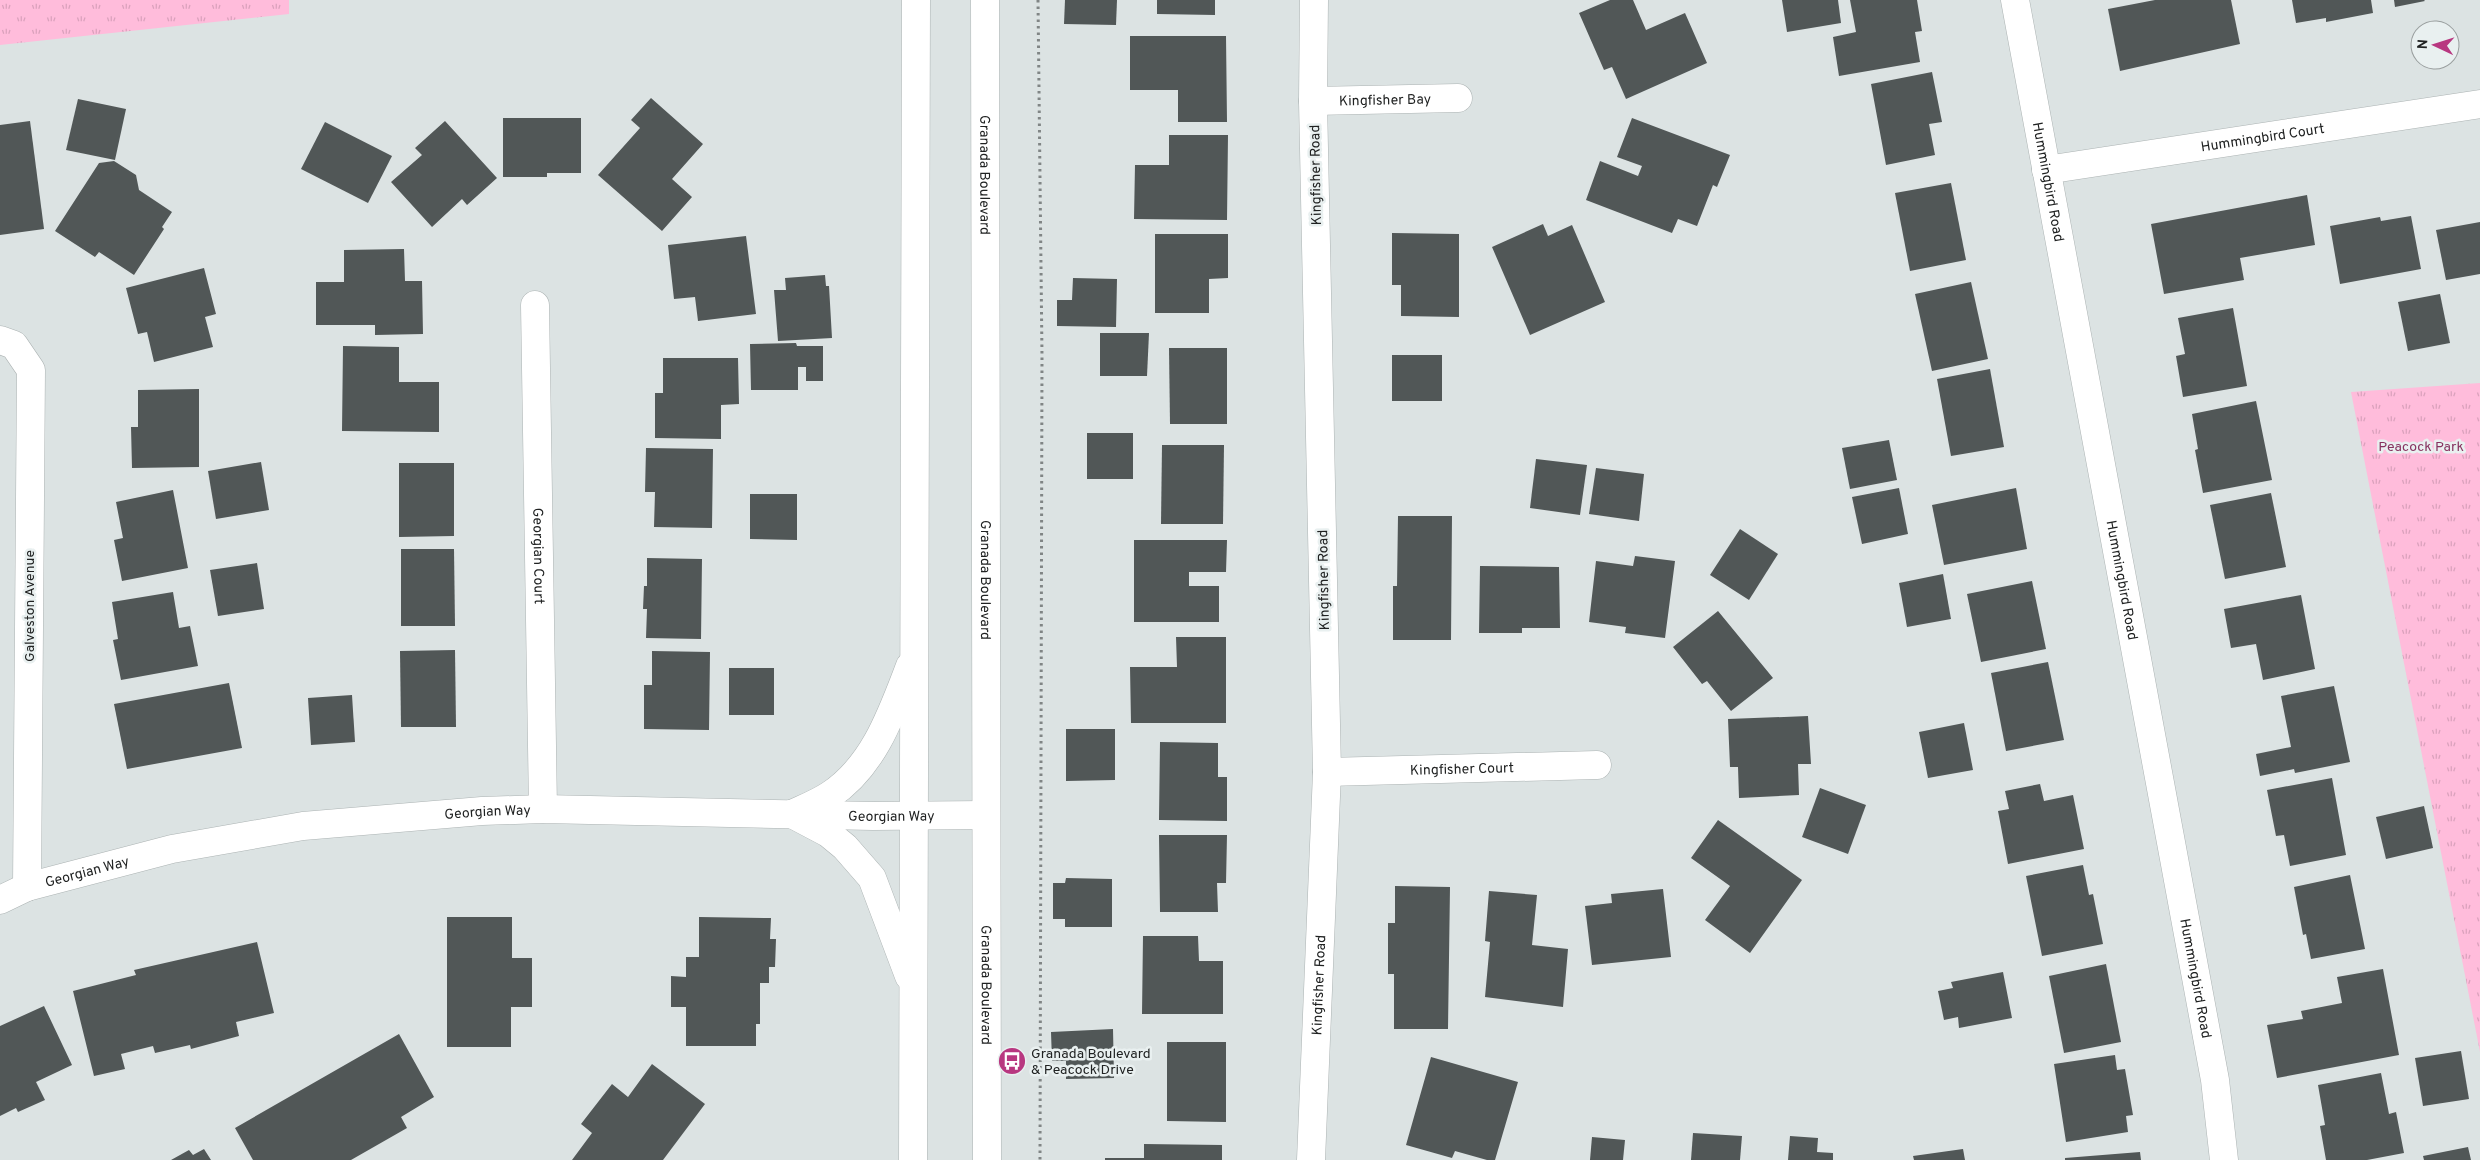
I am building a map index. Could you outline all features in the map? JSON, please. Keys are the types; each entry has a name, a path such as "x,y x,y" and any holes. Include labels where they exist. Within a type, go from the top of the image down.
{"street":[{"path":"914,1160 916,0"},
{"name":"Granada Boulevard","path":"985,0 987,1160"},
{"name":"Kingfisher Road","path":"1311,1160 1327,772 1313,101 1314,0"},
{"name":"Hummingbird Road","path":"2015,0 2213,1070 2224,1160"},
{"name":"Kingfisher Bay","path":"1313,101 1458,98"},
{"name":"Hummingbird Court","path":"2046,170 2480,104"},
{"name":"Georgian Court","path":"535,305 543,809"},
{"name":"Galveston Avenue","path":"0,340 14,345 31,370 27,887"},
{"path":"792,814 832,794 849,779 874,749 894,707 916,650"},
{"name":"Kingfisher Court","path":"1327,772 1597,765"},
{"name":"Georgian Way","path":"0,900 27,887 172,849 303,826 482,811 543,809 916,816 985,815"},
{"path":"792,814 828,833 845,847 872,878 915,990"}],"path":[{"path":"1038,0 1042,356 1040,1160"}],"green space":[{"path":"0,0 289,0 289,14 0,45"},
{"name":"Peacock Park","path":"2480,383 2480,1052 2351,392"}],"building":[{"path":"1065,0 1117,0 1116,25 1064,24"},
{"path":"1157,0 1215,0 1215,15 1157,14"},
{"path":"1610,0 1633,0 1646,30 1685,13 1707,63 1626,99 1612,67 1604,70 1579,13"},
{"path":"1782,0 1838,0 1841,23 1787,32"},
{"path":"1850,0 1917,0 1922,31 1915,32 1920,62 1839,76 1833,37 1856,32"},
{"path":"2155,0 2231,0 2240,44 2120,71 2108,9"},
{"path":"2292,0 2371,0 2373,13 2326,22 2326,18 2296,23"},
{"path":"2394,0 2424,0 2425,1 2395,7"},
{"path":"1130,36 1226,36 1227,122 1178,122 1178,90 1130,90"},
{"path":"1932,72 1942,122 1929,124 1935,155 1886,165 1871,84"},
{"path":"651,98 703,144 672,179 692,197 662,231 598,175 640,128 631,120"},
{"path":"78,99 126,109 115,160 66,150"},
{"path":"503,118 581,118 581,173 547,173 547,177 503,177"},
{"path":"1632,118 1730,155 1717,187 1713,185 1697,226 1678,219 1672,233 1586,200 1600,161 1638,176 1642,166 1617,157"},
{"path":"30,121 44,229 0,235 0,125"},
{"path":"445,121 497,178 467,205 462,199 432,227 391,182 422,155 415,148"},
{"path":"325,122 392,156 368,203 301,169"},
{"path":"1169,135 1228,135 1227,220 1134,219 1135,165 1169,165"},
{"path":"114,161 136,175 139,190 172,212 162,227 164,229 134,275 99,252 95,257 55,231 99,163"},
{"path":"1951,183 1966,260 1910,271 1895,193"},
{"path":"2307,195 2315,245 2240,258 2244,280 2164,294 2151,224"},
{"path":"2411,216 2421,269 2340,284 2330,226 2380,217 2381,221"},
{"path":"2480,222 2480,274 2446,280 2436,230"},
{"path":"1543,224 1548,236 1572,225 1605,302 1530,335 1492,247"},
{"path":"1392,233 1459,234 1459,317 1401,316 1401,285 1392,285"},
{"path":"1155,234 1228,234 1228,278 1209,279 1209,313 1155,313"},
{"path":"746,236 756,314 698,321 695,297 674,299 668,245"},
{"path":"404,249 405,281 422,281 423,334 375,335 375,325 316,325 316,282 344,282 344,250"},
{"path":"204,268 216,314 205,317 213,347 154,362 147,332 138,334 126,288"},
{"path":"825,275 826,286 829,286 832,338 778,341 774,290 786,290 785,278"},
{"path":"1073,278 1117,279 1116,327 1057,326 1057,300 1072,300"},
{"path":"1971,282 1988,359 1932,371 1915,294"},
{"path":"2440,294 2450,343 2408,351 2398,302"},
{"path":"2233,308 2247,386 2183,397 2176,356 2185,354 2178,318"},
{"path":"1100,333 1149,333 1147,376 1100,376"},
{"path":"796,343 797,346 823,346 823,381 806,381 806,367 798,367 798,390 751,390 750,344"},
{"path":"343,346 399,347 399,382 439,382 439,432 342,431"},
{"path":"1169,348 1227,348 1227,424 1170,424"},
{"path":"1392,355 1442,355 1442,401 1392,401"},
{"path":"663,358 738,358 739,404 721,405 721,439 655,438 655,393 663,393"},
{"path":"1990,369 2004,447 1951,456 1937,379"},
{"path":"199,389 199,467 132,468 131,427 138,427 138,390"},
{"path":"2256,401 2272,480 2203,493 2195,450 2198,449 2192,414"},
{"path":"1087,433 1133,433 1133,479 1087,479"},
{"path":"1889,440 1897,480 1850,489 1842,448"},
{"path":"1162,445 1224,445 1223,524 1161,524"},
{"path":"646,448 713,449 712,528 654,527 655,492 645,492"},
{"path":"1536,459 1587,465 1580,515 1530,508"},
{"path":"261,462 269,510 216,519 208,471"},
{"path":"399,463 454,463 454,536 399,537"},
{"path":"1596,468 1644,474 1639,521 1589,514"},
{"path":"1899,488 1908,534 1862,544 1852,497"},
{"path":"2016,488 2027,549 1944,565 1932,505"},
{"path":"173,490 188,568 122,581 114,540 123,538 116,502"},
{"path":"2271,493 2286,567 2225,579 2210,505"},
{"path":"750,494 797,494 797,540 750,539"},
{"path":"1398,516 1452,516 1451,640 1393,640 1393,586 1397,586"},
{"path":"1740,529 1778,554 1749,600 1710,575"},
{"path":"1134,540 1227,540 1226,572 1189,572 1189,586 1219,586 1219,622 1134,622"},
{"path":"401,549 454,549 455,626 401,626"},
{"path":"1635,556 1675,561 1665,638 1625,633 1626,627 1589,622 1596,561 1633,566"},
{"path":"647,558 702,559 701,639 646,638 647,609 643,609 644,586 647,586"},
{"path":"257,563 264,609 218,616 210,570"},
{"path":"1480,566 1559,567 1560,628 1522,628 1522,633 1479,633"},
{"path":"1943,574 1951,619 1907,627 1899,583"},
{"path":"2032,581 2046,649 1981,662 1967,594"},
{"path":"173,592 179,628 190,626 198,666 121,680 113,640 118,639 112,602"},
{"path":"2301,595 2315,669 2263,680 2256,644 2231,648 2224,609"},
{"path":"1718,611 1773,678 1731,711 1707,681 1702,684 1673,647"},
{"path":"1176,637 1226,637 1226,723 1131,723 1130,667 1177,667"},
{"path":"455,650 456,727 401,727 400,651"},
{"path":"652,651 710,652 709,730 644,729 644,685 652,685"},
{"path":"2048,662 2064,740 2006,751 1991,673"},
{"path":"729,668 774,668 774,715 729,715"},
{"path":"229,683 242,748 127,769 114,704"},
{"path":"2334,686 2350,762 2295,773 2294,769 2260,776 2256,754 2291,747 2281,696"},
{"path":"352,695 355,742 311,745 308,698"},
{"path":"1808,716 1811,764 1798,764 1799,795 1739,798 1738,767 1730,767 1728,719"},
{"path":"1964,723 1973,770 1928,778 1919,732"},
{"path":"1066,729 1115,729 1115,780 1066,781"},
{"path":"1160,742 1218,743 1218,777 1227,777 1227,821 1159,820"},
{"path":"2332,778 2346,855 2290,866 2284,835 2276,836 2267,790"},
{"path":"2040,784 2044,801 2073,795 2084,849 2008,864 1998,811 2009,809 2005,791"},
{"path":"1820,788 1866,805 1848,854 1802,837"},
{"path":"2424,806 2433,848 2386,859 2376,817"},
{"path":"1718,820 1802,880 1750,953 1705,920 1730,886 1691,858"},
{"path":"1159,835 1227,835 1226,883 1217,883 1218,912 1160,912"},
{"path":"2083,865 2089,895 2093,894 2103,944 2042,956 2026,876"},
{"path":"2350,875 2365,949 2311,959 2306,934 2303,935 2294,887"},
{"path":"1066,878 1112,879 1112,927 1065,927 1065,919 1053,919 1053,883 1065,883"},
{"path":"1395,886 1450,887 1448,1029 1394,1029 1394,974 1388,974 1388,923 1395,923"},
{"path":"1663,889 1671,957 1592,965 1585,906 1612,903 1611,894"},
{"path":"1489,891 1537,895 1532,945 1568,949 1563,1007 1485,997 1490,942 1485,941"},
{"path":"447,917 512,917 512,958 532,958 532,1007 511,1007 511,1047 447,1047"},
{"path":"699,917 771,918 770,939 776,939 775,967 769,967 769,983 760,983 760,1024 756,1024 756,1046 686,1046 686,1007 671,1007 671,976 686,977 686,957 699,957"},
{"path":"1143,936 1198,936 1199,961 1223,961 1223,1014 1142,1014"},
{"path":"257,942 274,1013 236,1022 239,1036 191,1049 190,1045 155,1053 153,1046 121,1054 125,1069 94,1076 73,991 136,975 134,970"},
{"path":"2106,964 2121,1042 2064,1053 2049,976"},
{"path":"2383,969 2399,1055 2277,1078 2267,1025 2303,1019 2301,1011 2342,1003 2337,977"},
{"path":"2003,972 2012,1018 1959,1028 1958,1017 1944,1020 1938,991 1953,988 1951,982"},
{"path":"44,1006 72,1065 36,1082 45,1100 18,1112 16,1108 0,1116 0,1026"},
{"path":"1113,1029 1114,1078 1066,1079 1066,1061 1052,1061 1051,1032"},
{"path":"399,1034 434,1097 401,1117 407,1128 351,1160 253,1160 235,1128"},
{"path":"1167,1042 1226,1042 1226,1122 1167,1121"},
{"path":"2461,1051 2469,1099 2423,1106 2415,1058"},
{"path":"2115,1055 2117,1070 2125,1069 2133,1115 2126,1116 2128,1132 2066,1142 2054,1064"},
{"path":"1431,1057 1518,1082 1495,1160 1487,1160 1455,1151 1452,1158 1406,1145"},
{"path":"652,1064 705,1104 663,1160 572,1160 592,1133 581,1124 612,1084 628,1097"},
{"path":"2381,1073 2389,1114 2396,1112 2404,1153 2367,1160 2326,1160 2320,1126 2325,1125 2318,1085"},
{"path":"1693,1133 1742,1136 1740,1160 1691,1160"},
{"path":"1790,1136 1818,1138 1817,1152 1833,1153 1833,1160 1788,1160"},
{"path":"1592,1137 1625,1140 1623,1160 1590,1160"},
{"path":"1144,1144 1222,1145 1222,1160 1105,1160 1105,1158 1144,1158"},
{"path":"2468,1147 2471,1160 2424,1160 2423,1156"},
{"path":"204,1149 211,1160 171,1160 189,1150 193,1155"},
{"path":"1963,1149 1965,1160 1914,1160 1913,1156"},
{"path":"2140,1152 2141,1160 2065,1160 2065,1158"}],"place":[{"name":"Granada Boulevard & Peacock Drive","path":"1012,1061"}]}
